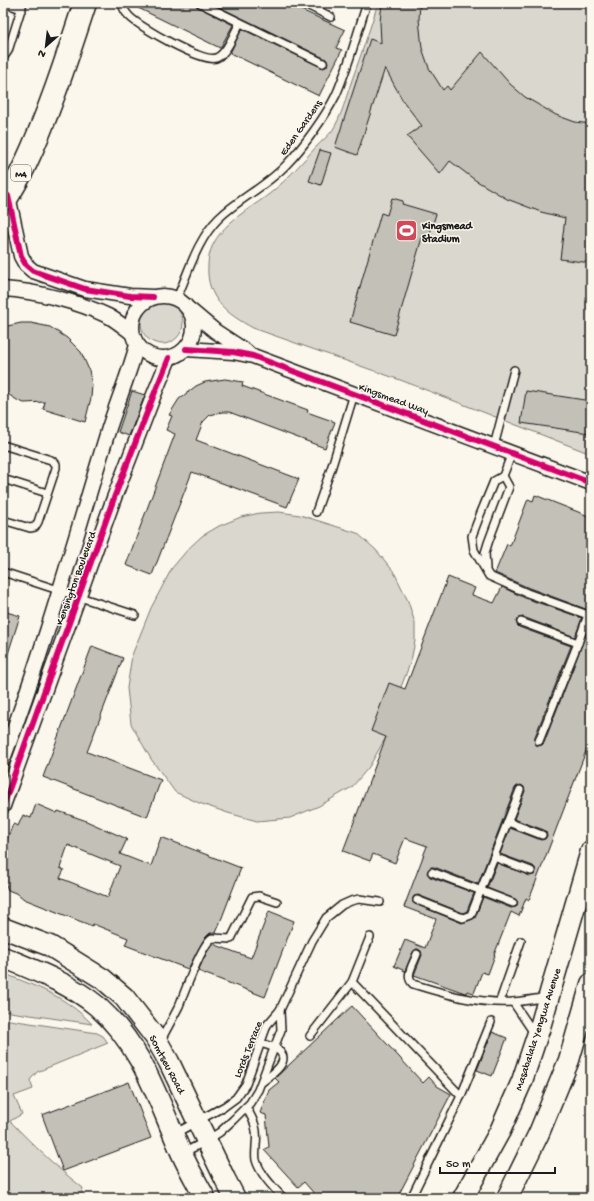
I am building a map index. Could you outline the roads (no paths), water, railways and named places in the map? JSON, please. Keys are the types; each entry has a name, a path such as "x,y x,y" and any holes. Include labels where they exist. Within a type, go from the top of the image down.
{"highway":[{"name":"M4","path":"5,200 23,168 36,140 59,79 84,3"}],"main road":[{"name":"Masabalala Yengwa Avenue","path":"463,1198 500,1132 522,1082 587,882 590,858"},
{"name":"Somtseu Road","path":"3,928 50,946 103,979 124,997 156,1037 206,1141 236,1198"},
{"name":"Somtseu Road","path":"3,957 50,977 68,987 96,1005 118,1027 134,1050 150,1079 182,1153 205,1198"},
{"path":"507,1198 539,1133 569,1060 587,1006 591,984"}],"street":[{"path":"3,289 25,292 81,305 110,317 131,332 138,345 144,352 152,356 169,358 178,354 186,349 194,334 195,325 190,310 177,298 161,295 130,296 85,289 33,271 26,265 21,256 5,200"},
{"path":"131,332 132,320 135,312 145,300 153,296"},
{"name":"Kingsmead Way","path":"190,310 215,331 253,356"},
{"name":"Kensington Boulevard","path":"3,759 60,590 110,427 138,345"},
{"name":"Kingsmead Way","path":"186,349 233,352 253,356 591,483"},
{"name":"Kensington Boulevard","path":"3,806 132,450 169,358"}],"lane":[{"path":"3,3 23,6 8,50 3,58"},
{"path":"122,3 123,9 126,13 137,23 160,37 200,57 210,59 216,58 223,53 240,23"},
{"path":"200,3 323,63"},
{"path":"303,3 331,17"},
{"name":"Eden Gardens","path":"177,298 198,248 213,225 230,209 267,183 277,174 310,136 338,89 347,67 367,3"},
{"path":"494,446 514,370"},
{"path":"316,512 354,394"},
{"path":"3,445 51,460 56,464 56,468 35,527 30,528 3,520"},
{"path":"512,454 503,476 494,481 480,515 472,536 474,550 486,572 495,580 588,615 539,741"},
{"path":"486,572 485,553 509,487 503,476"},
{"path":"3,479 47,493"},
{"path":"3,572 135,614"},
{"path":"521,622 578,643"},
{"path":"417,900 463,918 471,915 520,790"},
{"path":"508,822 542,835"},
{"path":"494,857 531,871"},
{"path":"432,872 481,890 513,904"},
{"path":"159,1044 179,1006 191,974 207,942 212,938 231,939 252,897 258,896 277,902"},
{"name":"Lords Terrace","path":"174,1134 225,1106 236,1098 246,1084 267,1025 280,1010 312,941 326,918 342,905 355,900 359,899 380,902"},
{"path":"310,1036 352,982 370,937"},
{"path":"500,1001 521,941"},
{"path":"417,954 408,977 413,984 471,1000 512,1002 549,997"},
{"path":"352,982 461,1096"},
{"path":"512,1002 537,1037"},
{"name":"Lords Terrace","path":"182,1153 206,1141 233,1120 246,1107 258,1090 282,1026 280,1010"},
{"path":"412,1198 461,1096 491,1022"},
{"path":"260,1043 274,1048 281,1053 282,1060 277,1071 261,1082"},
{"path":"246,1107 254,1121 256,1128 256,1161 265,1177 283,1198"}],"place":[{"name":"Kingsmead Stadium","path":"407,231"}]}
